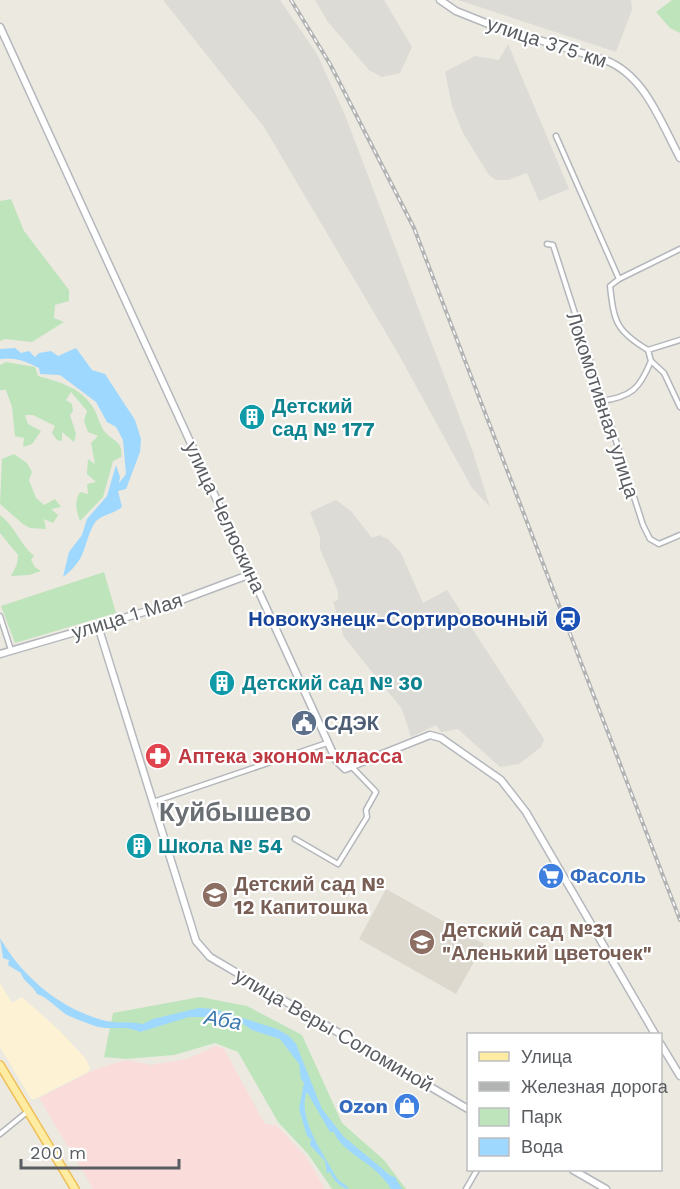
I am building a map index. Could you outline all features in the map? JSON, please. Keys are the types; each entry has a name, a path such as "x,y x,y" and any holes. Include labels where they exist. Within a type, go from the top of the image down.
{"main road":[{"path":"0,1065 75,1189"}],"street":[{"name":"улица 375 км","path":"440,0 476,19 605,60 625,70 643,89 680,158"},
{"name":"улица Челюскина","path":"0,27 327,743 341,767 352,767"},
{"path":"556,136 620,279"},
{"name":"Локомотивная улица","path":"547,244 553,244 634,503 650,539 659,544 680,535"},
{"path":"680,249 610,286 618,326 627,337 648,350 651,361 664,373 680,407"},
{"path":"648,350 680,339"},
{"path":"601,401 613,400 636,389 651,361"},
{"name":"улица 1 Мая","path":"0,654 217,589 251,574"},
{"path":"0,616 11,650"},
{"path":"98,626 153,802 327,743"},
{"path":"295,839 338,864 367,817 366,810 376,792 352,767 430,735 441,738 501,780 526,812 654,1033"},
{"name":"улица Веры Соломиной","path":"153,802 201,949 235,973 467,1107"},
{"path":"662,1046 680,1077"},
{"path":"0,1134 28,1111"},
{"path":"466,1189 476,1171"},
{"path":"575,1171 606,1189"}],"shaded area":[{"path":"163,0 280,0 317,54 345,115 473,452 490,507 472,488 399,355 264,127"},
{"path":"315,0 384,0 412,47 400,73 382,77 369,70 328,22"},
{"path":"458,0 631,0 632,10 616,52"},
{"path":"508,44 569,189 539,201 527,173 508,180 496,180 489,175 463,133 452,106 445,72 475,56 499,60"},
{"path":"336,500 351,511 372,538 379,535 388,539 401,553 423,603 447,590 544,739 541,747 519,764 500,767 458,729 441,732 436,725 411,737 402,709 344,637 333,602 338,600 338,591 320,549 320,537 310,512"},
{"name":"Детский сад №31 \"Аленький цветочек\"","path":"386,889 484,944 456,994 359,939"},
{"path":"0,983 12,1003 22,997 60,1031 86,1059 90,1069 88,1072 31,1099 0,1047"},
{"path":"216,1046 224,1049 265,1124 276,1125 307,1158 325,1189 93,1189 39,1098 96,1069 126,1060 151,1065 187,1059"}],"green space":[{"path":"672,0 680,0 680,33 670,28 656,12"},
{"path":"11,199 24,231 69,290 69,301 55,305 54,318 64,322 32,342 5,339 0,341 0,201"},
{"path":"6,362 35,367 38,376 77,391 94,409 104,431 121,448 121,457 113,461 103,497 80,521 76,506 78,496 80,492 88,494 87,484 96,482 87,474 88,459 95,464 91,443 98,436 88,432 84,421 87,411 71,392 66,400 72,404 73,411 70,415 76,434 74,442 62,432 62,441 57,440 52,433 55,426 33,415 25,415 28,424 41,431 32,444 23,447 24,438 15,436 12,407 6,390 0,390 0,365"},
{"path":"14,454 27,463 32,472 29,480 36,498 44,505 55,499 61,507 51,509 58,515 53,523 44,519 46,529 30,528 0,504 2,459"},
{"path":"0,515 34,556 31,560 41,571 29,575 11,576 17,564 18,555 0,533"},
{"path":"104,572 116,613 15,643 1,606"},
{"path":"200,997 247,1006 302,1035 342,1123 384,1160 406,1189 332,1189 308,1154 278,1122 238,1052 215,1043 174,1055 126,1059 104,1057 113,1013"}],"water":[{"path":"15,348 21,353 29,351 35,357 39,353 51,351 58,356 76,348 92,370 105,374 135,420 141,439 140,452 126,489 118,491 122,507 96,521 81,558 63,577 69,552 82,535 87,519 107,496 116,465 120,477 119,483 126,474 123,440 116,427 107,422 96,402 60,375 40,374 39,368 24,362 15,359 0,359 0,349"},
{"path":"0,938 9,953 32,979 59,1000 90,1016 111,1022 143,1024 153,1019 199,1008 214,1009 277,1029 289,1036 296,1044 322,1109 344,1137 395,1177 402,1189 391,1189 377,1172 344,1146 334,1132 330,1132 307,1092 305,1113 313,1136 336,1177 349,1189 338,1183 330,1172 327,1173 325,1161 310,1145 311,1139 307,1136 299,1109 304,1083 301,1079 299,1064 280,1039 252,1030 240,1022 217,1017 189,1017 140,1032 99,1027 67,1015 37,994 21,973 8,965 9,960 3,958"}],"railway":[{"path":"291,0 330,64 414,228 680,920"}],"place":[{"name":"Детский сад № 177","path":"252,417"},
{"name":"Новокузнецк-Сортировочный","path":"568,619"},
{"name":"Детский сад № 30","path":"222,683"},
{"name":"СДЭК","path":"304,723"},
{"name":"Аптека эконом-класса","path":"158,756"},
{"name":"Школа № 54","path":"139,846"},
{"name":"Фасоль","path":"551,876"},
{"name":"Детский сад № 12 Капитошка","path":"215,895"},
{"name":"Детский сад №31 \"Аленький цветочек\"","path":"422,942"},
{"name":"Ozon","path":"407,1106"}],"district":[{"name":"Куйбышево","path":"235,812"}],"water label":[{"name":"Аба","path":"223,1020"}]}
